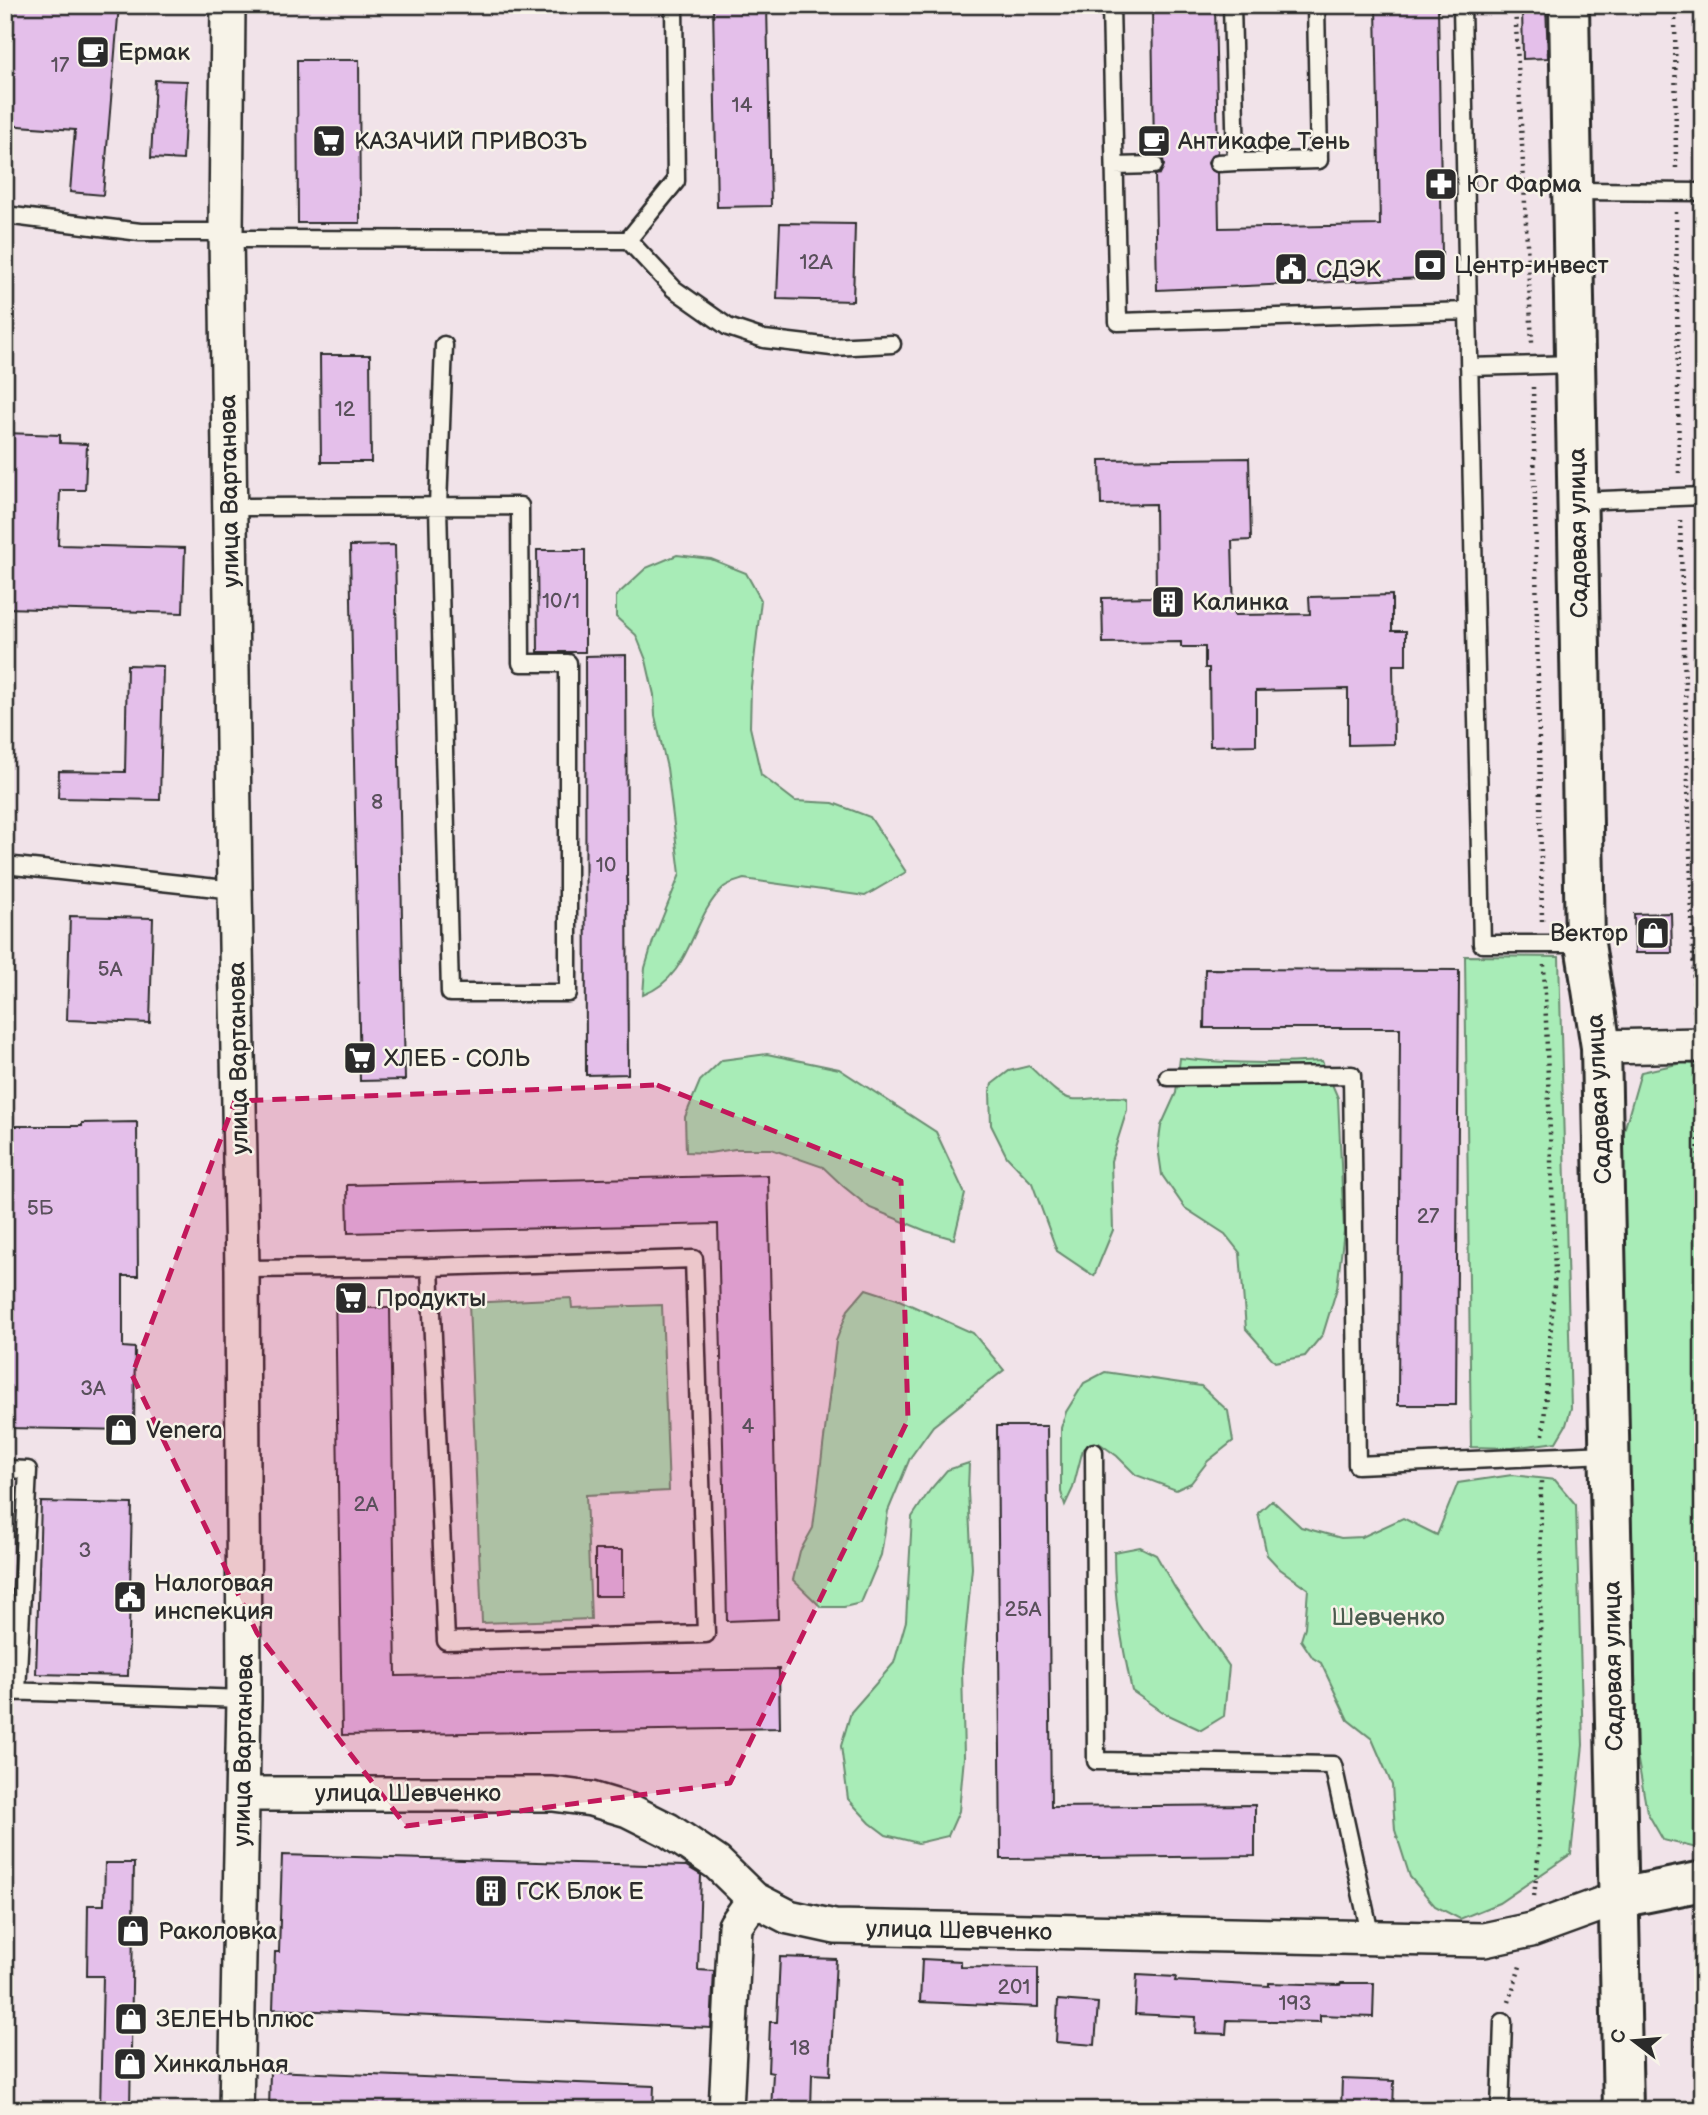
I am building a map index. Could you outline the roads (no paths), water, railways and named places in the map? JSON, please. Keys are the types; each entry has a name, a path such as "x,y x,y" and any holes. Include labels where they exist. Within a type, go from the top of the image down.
{"street":[{"name":"улица Вартанова","path":"228,5 226,235 229,508 243,1269 244,1699 236,2110"},
{"name":"Садовая улица","path":"1569,5 1585,944 1601,1047 1623,2110"},
{"path":"1601,1047 1699,1045"},
{"name":"улица Шевченко","path":"243,1794 553,1794 591,1799 628,1810 668,1830 717,1863 754,1899 789,1917 835,1927 1484,1940 1531,1930 1619,1898 1703,1881"},
{"path":"726,2110 735,1926 754,1899"}],"lane":[{"path":"628,240 676,181 674,5"},
{"path":"1111,5 1118,322 1468,311"},
{"path":"1232,5 1236,162"},
{"path":"1218,163 1319,160 1316,5"},
{"path":"1462,5 1482,944 1585,944"},
{"path":"1115,166 1154,165"},
{"path":"1573,191 1703,192"},
{"path":"5,215 140,232 628,240 674,289 728,327 764,339 832,347 892,344"},
{"path":"229,508 438,506 520,506 520,663 568,663 568,993 450,993 438,506 444,345"},
{"path":"1469,367 1574,364"},
{"path":"1578,501 1703,496"},
{"path":"5,865 234,890"},
{"path":"1168,1077 1352,1075 1357,1465 1608,1454"},
{"path":"243,1269 430,1267 694,1259 706,1634 446,1641 430,1267"},
{"path":"1094,1452 1096,1760 1333,1765 1371,1938"},
{"path":"5,1469 28,1470 11,1691 244,1699"},
{"path":"1500,2110 1503,2022"}],"place":[{"name":"Ермак","path":"93,52"},
{"name":"КАЗАЧИЙ ПРИВОЗЪ","path":"329,141"},
{"name":"Антикафе Тень","path":"1154,141"},
{"name":"Юг Фарма","path":"1441,184"},
{"name":"Центр-инвест","path":"1430,265"},
{"name":"СДЭК","path":"1291,269"},
{"name":"Калинка","path":"1168,602"},
{"name":"Вектор","path":"1653,933"},
{"name":"ХЛЕБ - СОЛЬ","path":"360,1058"},
{"name":"Продукты","path":"351,1298"},
{"name":"Venera","path":"121,1430"},
{"name":"Налоговая инспекция","path":"130,1597"},
{"name":"ГСК Блок Е","path":"491,1891"},
{"name":"Раколовка","path":"133,1931"},
{"name":"ЗЕЛЕНЬ плюс","path":"131,2019"},
{"name":"Хинкальная","path":"130,2064"}],"park label":[{"name":"Шевченко","path":"1388,1617"}]}
